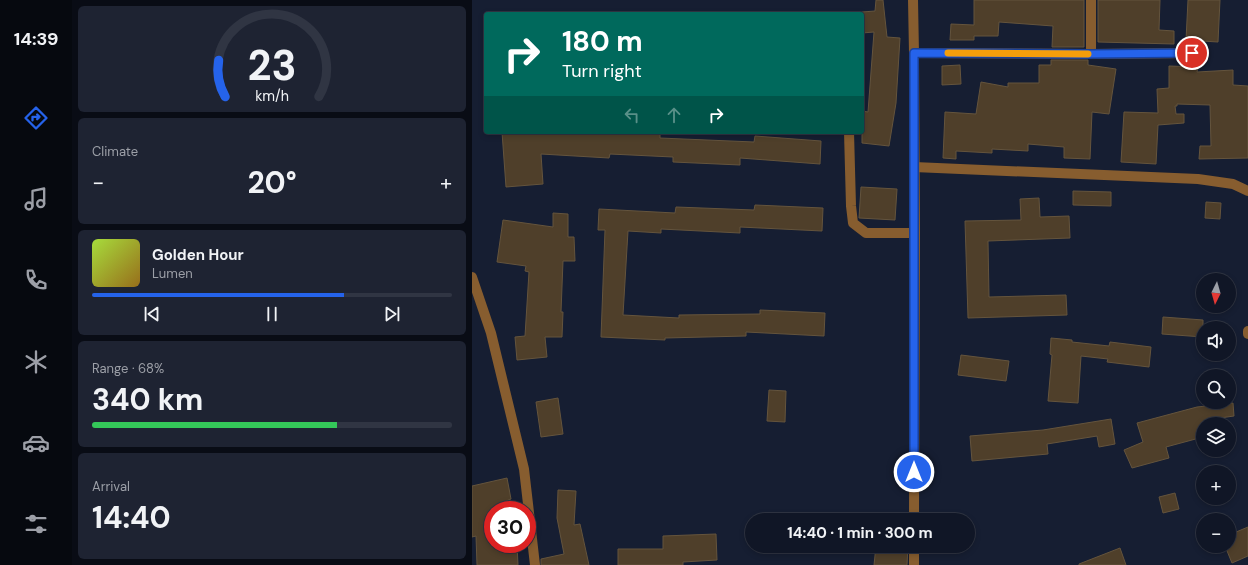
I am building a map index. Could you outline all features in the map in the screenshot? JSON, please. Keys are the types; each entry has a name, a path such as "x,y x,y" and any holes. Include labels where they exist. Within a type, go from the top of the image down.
{"street":[{"path":"912,0 914,53 915,233 914,513"},
{"path":"1091,0 1091,54"},
{"path":"914,53 1192,53"},
{"path":"849,134 850,206 853,223 866,233 915,233"},
{"path":"914,167 1198,179 1233,184 1248,191"},
{"path":"472,277 491,333 524,469 535,565"},
{"path":"914,553 914,565"}],"building":[{"path":"876,0 883,0 887,37 900,38 896,103 889,146 862,143 862,134 864,134 864,111 868,112 874,32 864,33 864,12 862,12 875,11"},
{"path":"974,0 1084,0 1084,47 1052,47 1053,26 999,22 998,36 974,36 974,40 950,40 951,24 974,25"},
{"path":"1098,0 1160,0 1159,30 1174,31 1174,44 1098,42"},
{"path":"1188,0 1220,0 1218,42 1186,40"},
{"path":"1051,60 1088,60 1088,65 1116,69 1109,114 1092,112 1090,159 1064,158 1064,147 1028,144 1028,151 992,149 992,153 956,151 956,159 943,158 945,112 976,114 981,82 1008,87 1008,83 1039,83 1039,65 1051,65"},
{"path":"960,65 961,84 942,85 942,66"},
{"path":"1169,66 1198,67 1197,72 1233,70 1233,85 1248,86 1248,158 1199,159 1200,146 1211,146 1210,105 1177,104 1177,106 1175,106 1176,114 1184,114 1184,123 1158,125 1156,164 1121,162 1124,112 1158,113 1157,89 1169,88"},
{"path":"502,134 660,134 660,138 754,142 755,136 821,141 820,164 740,158 740,165 673,162 673,157 610,154 609,158 541,154 543,184 506,187"},
{"path":"861,187 897,189 895,220 859,218"},
{"path":"1073,191 1111,192 1111,206 1073,205"},
{"path":"1039,198 1040,217 1069,216 1070,238 988,241 989,297 1066,295 1067,315 968,318 965,221 1021,220 1020,199"},
{"path":"1206,202 1221,203 1220,219 1205,218"},
{"path":"755,205 823,208 822,231 740,227 740,233 661,229 661,233 628,231 623,315 679,318 679,315 760,314 760,310 825,313 824,336 746,332 746,336 665,338 665,340 601,337 605,230 598,230 599,209 675,213 676,207 754,210"},
{"path":"553,213 568,214 568,237 574,237 575,261 563,261 561,312 563,312 562,337 545,337 547,357 517,360 515,337 525,336 529,272 525,271 526,266 497,262 503,220 553,227"},
{"path":"1163,317 1203,320 1196,321 1196,336 1162,334"},
{"path":"1051,338 1109,346 1110,342 1151,347 1149,367 1107,362 1108,359 1081,356 1078,403 1048,401 1052,355 1050,354"},
{"path":"961,355 1009,361 1006,381 958,375"},
{"path":"769,390 786,391 785,422 767,421"},
{"path":"558,398 563,434 541,437 536,402"},
{"path":"1196,407 1196,409 1233,409 1234,416 1196,417 1196,439 1166,447 1169,458 1132,468 1124,450 1143,442 1137,423"},
{"path":"1111,419 1115,444 1099,447 1097,436 1047,444 1048,454 972,461 970,436 1043,430"},
{"path":"507,478 511,499 506,501 484,501 484,553 517,553 518,565 477,565 476,536 472,537 472,486"},
{"path":"558,490 576,491 574,525 580,524 589,565 541,565 541,559 564,554 557,518"},
{"path":"1175,493 1179,509 1163,513 1159,497"},
{"path":"1248,527 1248,556 1232,563 1228,553 1236,553 1236,532"},
{"path":"716,534 717,560 683,562 683,565 618,565 618,549 663,549 663,536"},
{"path":"1120,548 1126,565 1079,565 1079,564"},
{"path":"875,553 908,553 907,565 874,565"}],"slow traffic":[{"path":"948,53 1088,54"}],"route":[{"path":"914,472 914,53 1192,53"}]}
